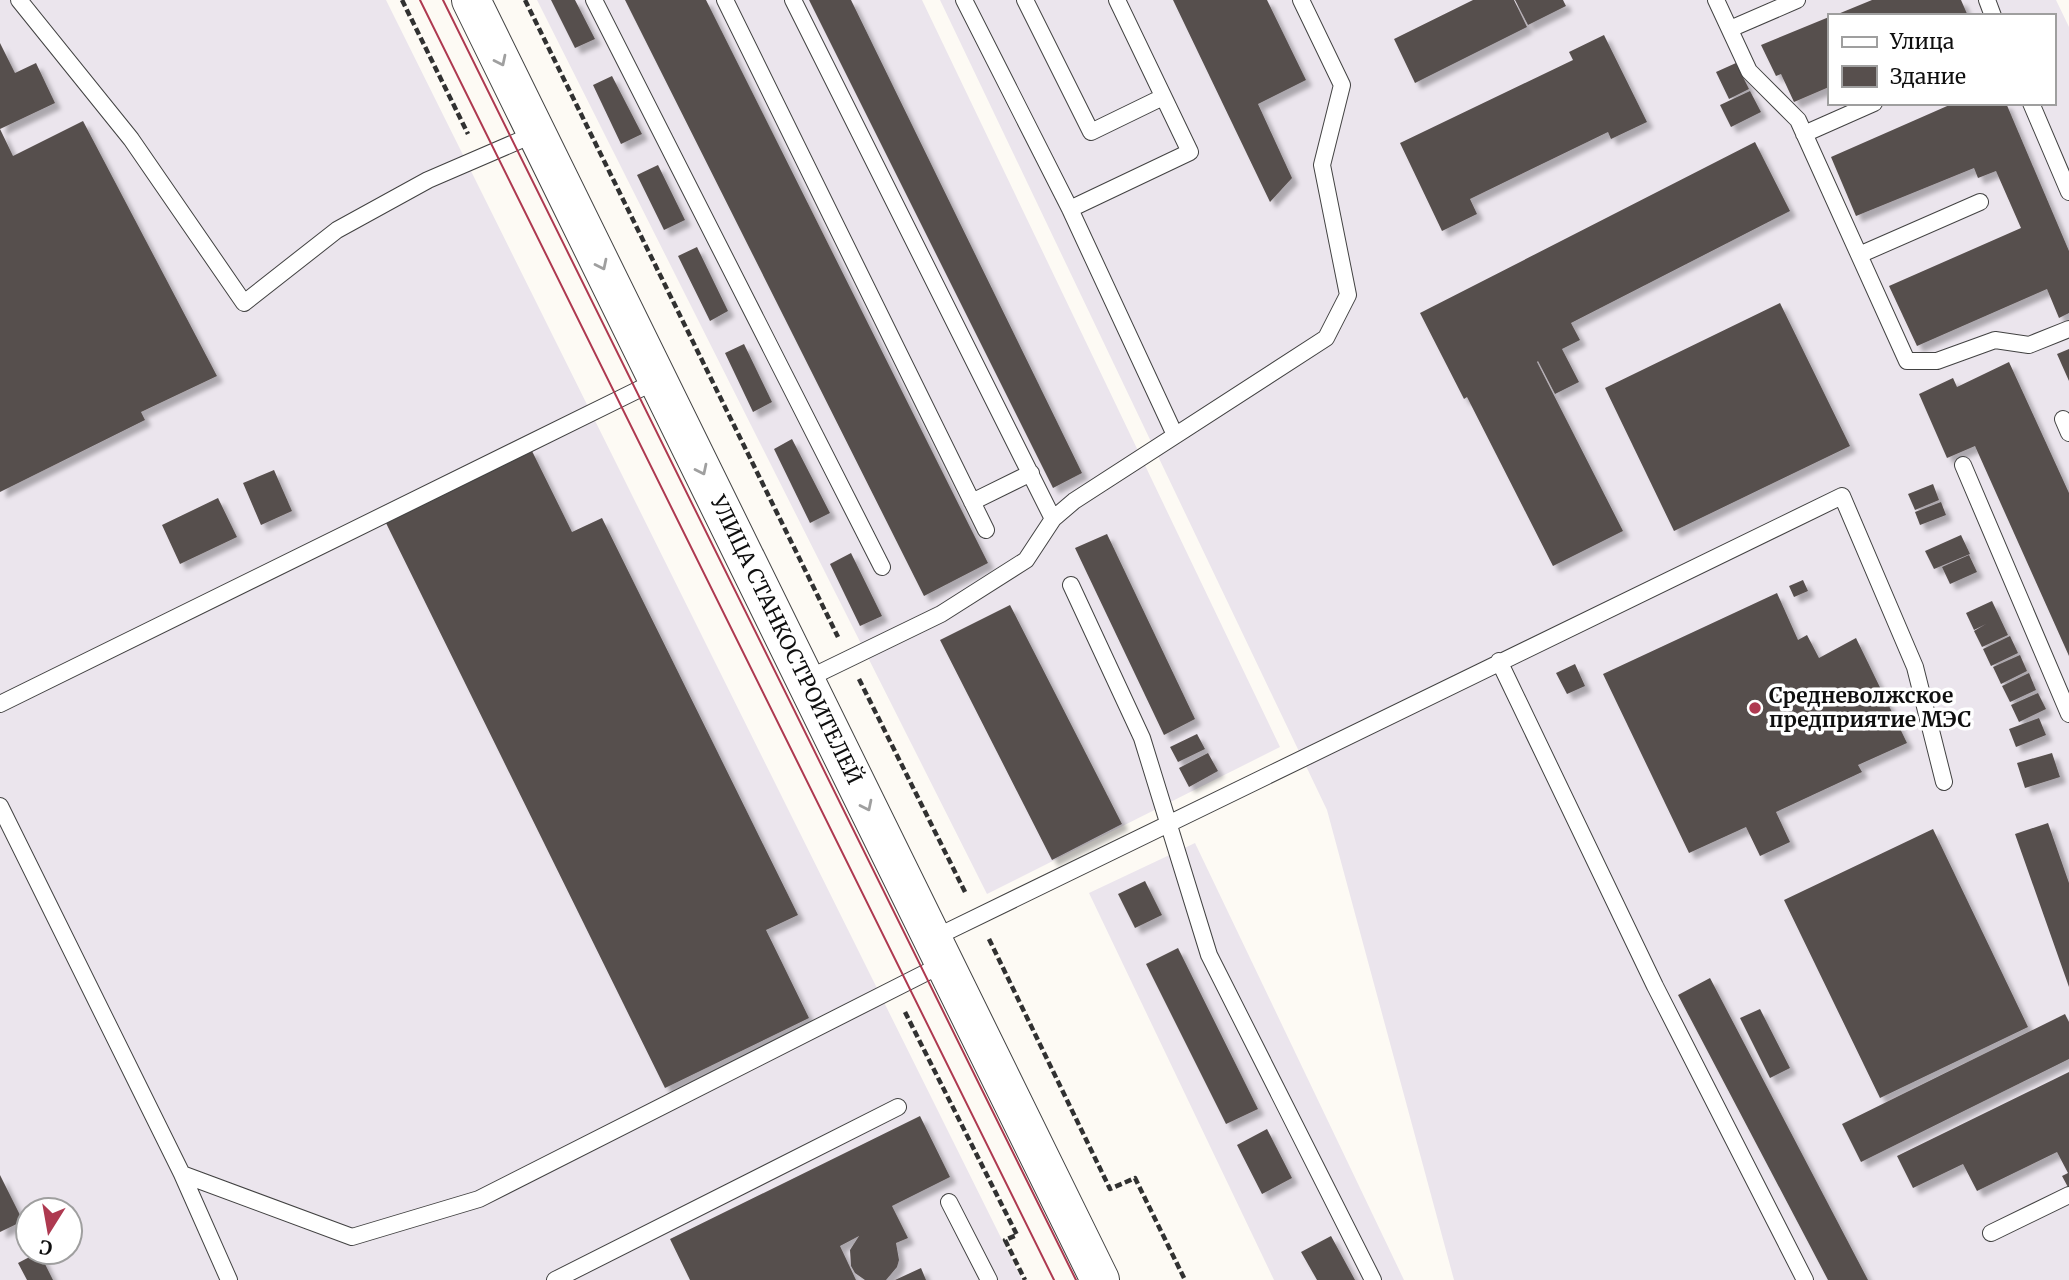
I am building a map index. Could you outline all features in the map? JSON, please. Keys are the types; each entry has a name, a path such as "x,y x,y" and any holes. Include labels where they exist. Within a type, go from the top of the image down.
{"street":[{"name":"УЛИЦА СТАНКОСТРОИТЕЛЕЙ","path":"471,0 1100,1280"}],"lane":[{"path":"19,0 131,139 244,303 337,230 428,180 537,133"},
{"path":"594,0 882,567"},
{"path":"725,0 986,530"},
{"path":"793,0 1053,519"},
{"path":"964,0 1070,208 1175,435"},
{"path":"1025,0 1091,132 1163,97"},
{"path":"1070,208 1190,152 1117,0"},
{"path":"805,680 941,614 1026,560 1053,519 1074,501 1326,338 1348,295 1322,165 1342,85 1301,0"},
{"path":"1716,0 1749,71 1798,120 1907,360 1937,361 1995,340 2029,345 2069,328"},
{"path":"1730,29 1797,0"},
{"path":"1804,134 1869,105"},
{"path":"2032,105 2069,192"},
{"path":"1859,255 1980,202"},
{"path":"0,704 658,380"},
{"path":"1963,465 2069,714"},
{"path":"972,502 1031,473"},
{"path":"182,1174 352,1237 479,1199 893,990 939,951 1168,825 1499,661 1842,496 1914,667 1944,782"},
{"path":"1071,585 1142,738 1209,956 1373,1280"},
{"path":"1499,661 1655,986 1805,1280"},
{"path":"0,806 182,1174 229,1280"},
{"path":"555,1280 898,1107"},
{"path":"1991,1233 2069,1195"},
{"path":"949,1202 989,1280"}],"path":[{"path":"402,0 479,156"},
{"path":"893,990 1017,1235 1005,1240 1025,1280"}],"shaded area":[{"path":"0,0 386,0 1022,1280 0,1280"},
{"path":"537,0 922,0 1280,747 987,894"},
{"path":"940,0 2056,0 2069,27 2069,1280 1454,1280 1327,810"},
{"path":"1195,843 1404,1280 1274,1280 1089,893"}],"building":[{"path":"551,0 575,0 595,39 575,48"},
{"path":"625,0 706,0 988,563 924,596"},
{"path":"809,0 851,0 1082,473 1053,488"},
{"path":"1173,0 1267,0 1306,80 1258,104 1292,178 1270,202"},
{"path":"1473,0 1514,0 1527,27 1415,83 1394,39"},
{"path":"1515,0 1563,0 1566,6 1528,25"},
{"path":"1872,0 1961,0 1967,14 1838,14"},
{"path":"1828,17 1828,87 1794,102 1781,74 1776,76 1761,45"},
{"path":"1604,35 1647,122 1611,139 1608,132 1470,199 1477,214 1442,231 1400,143 1573,60 1569,52"},
{"path":"0,43 15,73 36,63 55,103 0,129"},
{"path":"1736,63 1749,89 1729,99 1716,72"},
{"path":"612,76 642,134 621,144 593,85"},
{"path":"1750,91 1761,112 1731,127 1720,105"},
{"path":"1949,105 2007,105 2069,251 2069,313 2059,318 2047,289 1917,346 1889,286 2021,228 1996,171 1978,178 1974,168 1856,216 1831,157"},
{"path":"83,121 217,376 141,412 145,420 0,492 0,129 13,156"},
{"path":"1755,142 1790,211 1571,323 1580,340 1562,349 1579,382 1555,394 1537,362 1623,531 1553,566 1467,397 1464,399 1420,313"},
{"path":"658,165 685,220 664,230 637,175"},
{"path":"697,247 728,311 710,321 678,256"},
{"path":"1780,303 1850,446 1674,531 1605,388"},
{"path":"744,344 772,402 753,412 725,353"},
{"path":"2069,349 2069,381 2057,354"},
{"path":"2009,362 2069,493 2069,656 1975,446 1947,458 1919,394 1953,378 1957,387"},
{"path":"792,439 830,513 810,523 774,449"},
{"path":"531,449 572,532 602,518 798,915 766,930 809,1018 665,1088 385,521"},
{"path":"274,470 292,511 261,525 243,483"},
{"path":"1933,484 1939,500 1915,510 1908,494"},
{"path":"218,498 237,537 180,564 162,525"},
{"path":"1941,502 1946,515 1920,525 1915,512"},
{"path":"1107,534 1195,719 1164,735 1075,548"},
{"path":"1961,535 1970,554 1934,569 1925,551"},
{"path":"851,553 882,616 860,626 830,564"},
{"path":"1969,555 1977,572 1950,584 1942,567"},
{"path":"1803,580 1808,591 1794,597 1789,586"},
{"name":"Средневолжское предприятие МЭС","path":"1777,593 1798,640 1807,635 1819,658 1856,638 1907,743 1858,765 1862,772 1776,812 1790,842 1760,856 1746,827 1689,853 1603,674"},
{"path":"1992,601 2008,635 1982,647 1974,631 1986,624 1974,630 1966,613"},
{"path":"1010,605 1122,824 1052,860 940,640"},
{"path":"2010,636 2018,653 1991,666 1983,649"},
{"path":"2020,655 2027,671 2001,684 1993,667"},
{"path":"1575,664 1585,686 1567,694 1556,673"},
{"path":"2029,673 2036,690 2010,702 2002,686"},
{"path":"2038,693 2046,709 2019,722 2011,705"},
{"path":"2039,718 2046,735 2016,747 2009,729"},
{"path":"1197,734 1205,749 1178,762 1170,747"},
{"path":"1208,753 1218,771 1189,787 1179,768"},
{"path":"2052,753 2060,777 2025,788 2017,763"},
{"path":"2048,823 2069,883 2069,987 2015,834"},
{"path":"1933,829 2028,1027 1880,1098 1784,900"},
{"path":"1145,881 1162,915 1135,928 1118,894"},
{"path":"1178,948 1258,1109 1226,1124 1146,964"},
{"path":"1710,978 1868,1280 1828,1280 1678,995"},
{"path":"1760,1009 1790,1068 1770,1078 1740,1018"},
{"path":"2065,1014 2069,1022 2069,1059 1861,1162 1842,1124"},
{"path":"2069,1072 2069,1189 2062,1176 2068,1173 2057,1152 1977,1191 1963,1164 1913,1188 1897,1156"},
{"path":"920,1116 950,1177 892,1206 908,1238 896,1243 899,1260 897,1267 886,1280 865,1280 855,1273 851,1266 850,1250 859,1236 840,1246 856,1280 690,1280 670,1239"},
{"path":"1267,1129 1292,1178 1262,1194 1237,1145"},
{"path":"0,1175 14,1203 14,1225 0,1232"},
{"path":"1331,1236 1355,1280 1317,1280 1301,1252"},
{"path":"20,1266 46,1266 53,1280 27,1280"},
{"path":"921,1268 926,1280 895,1280"}],"tram line":[{"path":"420,0 1054,1280"},
{"path":"443,0 1076,1280"}],"place":[{"name":"Средневолжское предприятие МЭС","path":"1755,708"}]}
